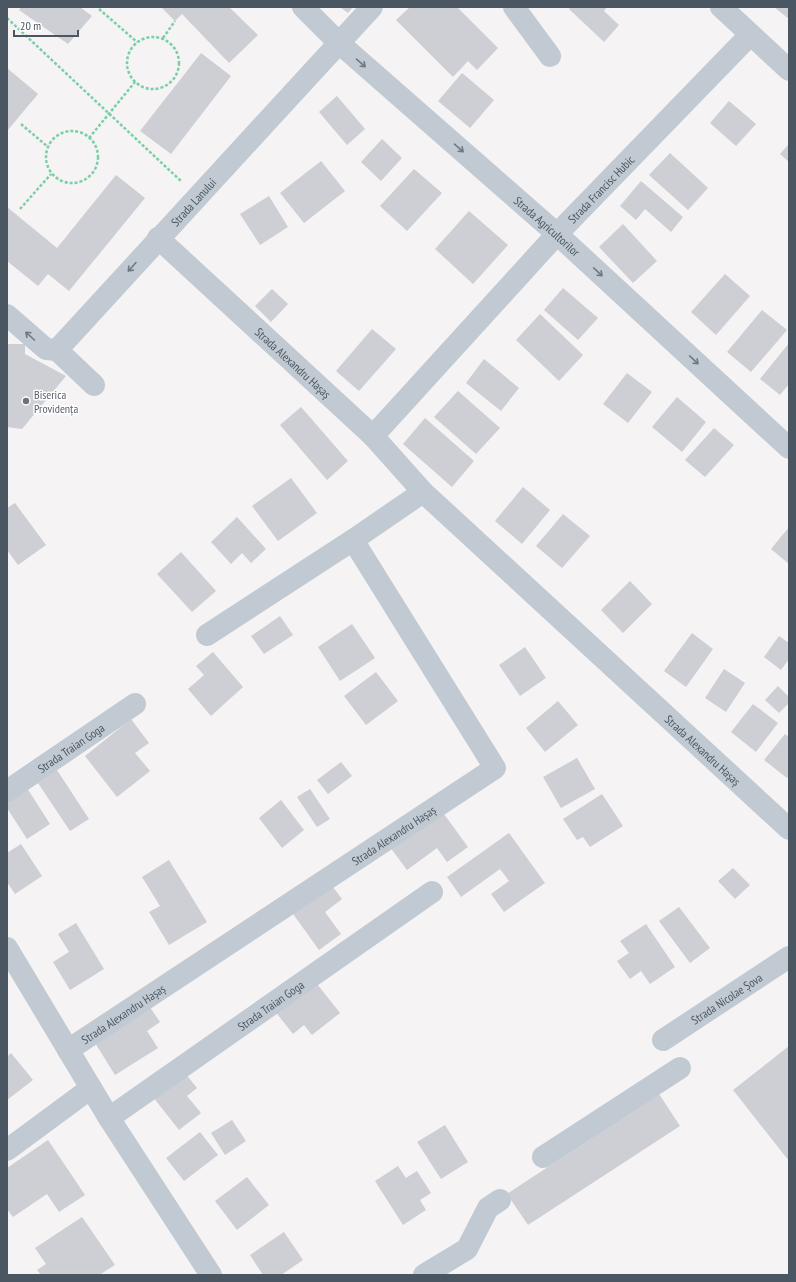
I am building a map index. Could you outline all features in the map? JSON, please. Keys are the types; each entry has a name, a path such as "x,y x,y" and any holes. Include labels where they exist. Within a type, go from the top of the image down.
{"street":[{"name":"Strada Agricultorilor","path":"303,7 339,43 557,234 789,448"},
{"name":"Strada Lanului","path":"58,350 158,238 372,7"},
{"path":"514,7 550,56"},
{"path":"721,7 789,70"},
{"name":"Strada Francisc Hubic","path":"373,436 557,234 750,35"},
{"name":"Strada Alexandru Hașaș","path":"158,238 373,436 423,492 789,829"},
{"path":"7,315 46,349 58,350 94,386"},
{"path":"207,635 353,540 423,492"},
{"name":"Strada Alexandru Hașaș","path":"68,1050 495,768 353,540"},
{"name":"Strada Traian Goga","path":"7,791 135,704"},
{"name":"Strada Traian Goga","path":"109,1118 432,892"},
{"path":"7,948 109,1118 211,1275"},
{"name":"Strada Nicolae Șova","path":"663,1040 789,957"},
{"path":"543,1157 680,1068"},
{"path":"7,1150 91,1088"},
{"path":"424,1275 467,1249 488,1208 500,1200"}],"path":[{"path":"99,9 137,42"},
{"path":"7,18 197,196"},
{"path":"163,38 175,22"},
{"path":"150,36 163,38 174,47 180,60 178,74 169,84 156,90 142,88 131,79 126,66 128,53 137,42 150,36"},
{"path":"89,138 135,82"},
{"path":"21,124 48,147"},
{"path":"69,131 83,133 94,141 99,154 97,168 89,179 76,184 62,182 51,174 46,161 48,147 56,136 69,131"},
{"path":"20,209 51,174"}],"building":[{"path":"21,7 80,7 92,16 68,44 19,10"},
{"path":"161,7 229,7 258,35 229,63 182,14 175,21"},
{"path":"340,7 353,7 348,13"},
{"path":"410,7 457,7 498,48 477,70 468,61 453,77 396,20"},
{"path":"571,7 607,7 604,11 619,25 604,42 569,9"},
{"path":"774,7 789,7 789,19"},
{"path":"201,53 231,76 171,154 140,131"},
{"path":"7,68 38,94 7,131"},
{"path":"462,73 494,100 470,128 438,101"},
{"path":"337,96 365,129 347,145 319,112"},
{"path":"729,101 756,124 736,146 710,123"},
{"path":"382,139 402,158 381,181 361,162"},
{"path":"789,144 789,162 780,154"},
{"path":"670,153 708,188 688,210 649,175"},
{"path":"321,161 345,191 304,223 280,193"},
{"path":"414,169 442,193 407,231 380,206"},
{"path":"116,175 145,198 69,291 48,274 38,286 7,261 7,207 57,248"},
{"path":"641,181 683,217 671,232 645,209 636,220 620,206"},
{"path":"269,196 288,227 260,245 240,214"},
{"path":"469,211 508,245 473,284 435,249"},
{"path":"623,224 657,261 633,283 599,247"},
{"path":"725,274 750,296 716,335 691,312"},
{"path":"563,288 598,318 578,340 544,310"},
{"path":"272,289 288,304 271,322 255,306"},
{"path":"762,310 787,330 751,372 727,352"},
{"path":"540,314 583,355 559,381 516,340"},
{"path":"372,329 396,349 359,391 336,371"},
{"path":"789,343 789,384 780,395 760,379"},
{"name":"Biserica Providența","path":"7,344 25,344 25,354 66,376 22,429 7,427"},
{"path":"484,359 519,388 501,411 466,383"},
{"path":"627,373 652,392 628,423 603,404"},
{"path":"458,391 500,428 476,454 434,417"},
{"path":"677,397 706,422 682,452 652,427"},
{"path":"301,407 348,461 327,480 280,425"},
{"path":"425,418 474,461 452,487 403,444"},
{"path":"714,428 734,445 705,477 685,460"},
{"path":"291,478 317,513 278,541 252,506"},
{"path":"523,487 550,510 522,544 495,521"},
{"path":"15,503 46,545 18,565 7,550 7,508"},
{"path":"563,514 590,536 562,568 536,546"},
{"path":"237,517 266,549 251,563 242,553 231,564 211,542"},
{"path":"789,527 789,564 771,549"},
{"path":"181,552 216,591 192,612 157,574"},
{"path":"630,581 652,604 623,633 601,610"},
{"path":"280,616 293,635 264,654 251,636"},
{"path":"352,624 375,658 340,681 318,647"},
{"path":"692,633 713,649 686,687 664,671"},
{"path":"779,636 789,643 789,659 781,670 764,657"},
{"path":"525,647 546,678 520,696 499,665"},
{"path":"213,652 243,687 211,716 188,689 204,675 196,666"},
{"path":"724,669 745,683 726,712 705,698"},
{"path":"376,672 398,701 366,725 344,696"},
{"path":"778,686 789,697 789,703 779,713 765,700"},
{"path":"558,701 578,725 545,752 526,728"},
{"path":"753,704 778,723 756,752 731,732"},
{"path":"131,719 149,743 135,753 150,771 117,797 85,756"},
{"path":"785,734 789,737 789,776 787,778 764,760"},
{"path":"577,758 595,789 561,808 543,777"},
{"path":"341,762 352,776 328,794 317,780"},
{"path":"57,770 89,819 70,831 38,783"},
{"path":"27,788 50,824 27,839 7,808 7,801"},
{"path":"310,789 330,819 317,827 297,797"},
{"path":"602,794 623,826 590,847 583,837 577,840 563,819"},
{"path":"281,800 304,830 282,848 259,818"},
{"path":"441,810 468,847 447,862 437,848 407,870 390,847"},
{"path":"509,833 545,883 504,912 491,894 509,881 500,869 461,897 447,877"},
{"path":"21,844 42,876 15,894 7,882 7,853"},
{"path":"169,860 207,922 169,945 149,912 160,906 142,877"},
{"path":"733,868 750,885 735,899 718,881"},
{"path":"327,879 342,899 325,912 341,934 319,950 288,907"},
{"path":"679,907 710,948 690,963 659,921"},
{"path":"76,923 104,969 70,990 53,962 69,952 58,934"},
{"path":"646,924 675,967 650,984 641,971 630,979 617,961 629,953 620,941"},
{"path":"313,979 340,1013 312,1035 304,1025 293,1034 274,1010"},
{"path":"147,1003 160,1022 147,1031 158,1048 115,1075 92,1038"},
{"path":"789,1046 789,1161 733,1090"},
{"path":"11,1053 33,1080 7,1100 7,1057"},
{"path":"185,1073 197,1088 187,1096 201,1113 179,1130 153,1097"},
{"path":"659,1094 680,1126 528,1225 507,1194"},
{"path":"232,1120 246,1141 225,1155 211,1133"},
{"path":"445,1125 468,1162 441,1179 417,1142"},
{"path":"200,1132 218,1155 184,1181 166,1158"},
{"path":"48,1140 85,1195 59,1212 47,1194 13,1217 7,1209 7,1168"},
{"path":"398,1166 406,1178 417,1171 431,1193 420,1200 426,1210 403,1225 375,1181"},
{"path":"247,1177 269,1205 237,1230 215,1201"},
{"path":"82,1217 115,1265 99,1275 41,1275 37,1270 46,1264 35,1248"},
{"path":"284,1232 303,1260 281,1275 263,1275 250,1255"}],"place":[{"name":"Biserica Providența","path":"26,401"}]}
